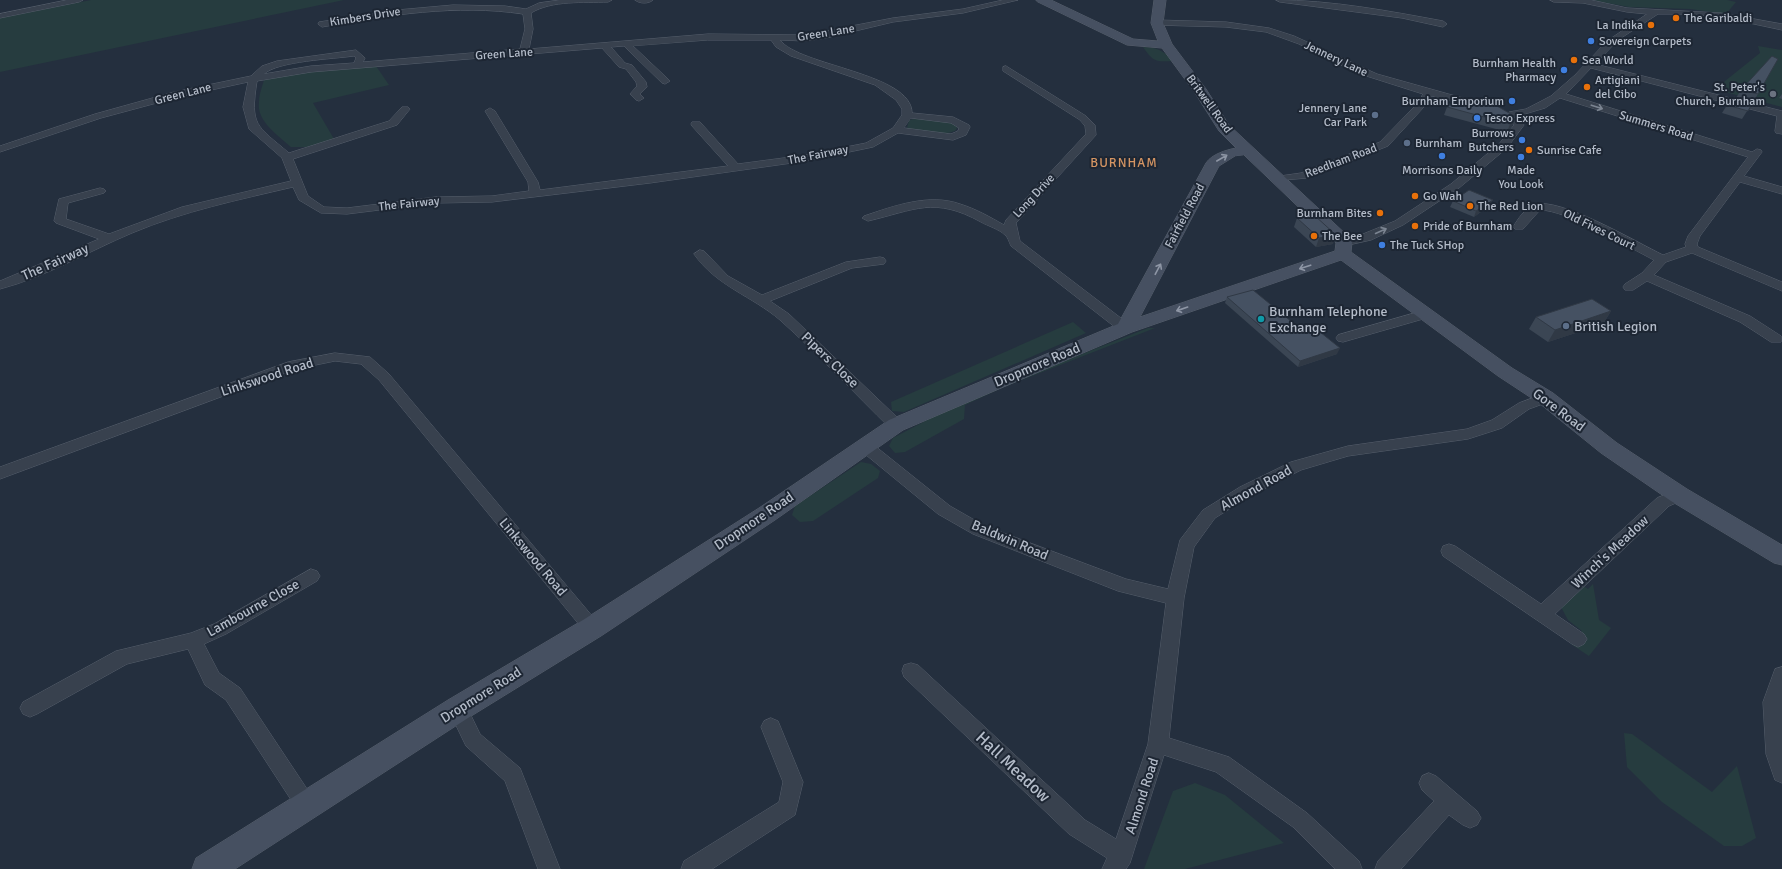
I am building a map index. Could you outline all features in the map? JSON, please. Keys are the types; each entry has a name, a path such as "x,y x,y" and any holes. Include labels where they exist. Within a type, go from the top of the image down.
{"street":[{"path":"0,16 79,0"},
{"path":"524,53 529,29 527,12 532,7 550,4 608,0"},
{"path":"639,0 649,0"},
{"name":"Green Lane","path":"0,149 98,116 177,94 253,79 265,68 305,58 356,53 361,58 358,64 524,53 708,37 774,38 826,35 893,20 963,11 1014,0"},
{"path":"1042,0 1131,42 1166,45"},
{"path":"1157,23 1160,0"},
{"path":"1280,0 1402,16 1443,24"},
{"path":"1554,0 1581,0 1627,10 1690,12 1782,27"},
{"name":"Kimbers Drive","path":"322,24 372,15 443,7 500,5 527,12"},
{"path":"1627,10 1636,14 1641,21"},
{"path":"1343,248 1399,223 1455,186 1503,146 1519,125 1508,113 1526,113 1560,95 1611,42 1656,12"},
{"name":"Britwell Road","path":"1157,23 1166,45 1201,92 1224,128 1277,179 1343,248"},
{"name":"Jennery Lane","path":"1157,23 1266,30 1312,47 1361,71 1429,93 1481,106"},
{"path":"774,38 780,45 794,54 878,83 900,98 908,115 953,120 965,126 962,133 952,137 897,130"},
{"path":"626,44 665,81"},
{"path":"604,45 622,65 629,67 641,82 642,87 635,94 639,98"},
{"path":"1589,65 1782,114 1780,131"},
{"name":"Long Drive","path":"1006,69 1083,118 1090,125 1091,135 1010,222 1011,233 1015,244 1125,328"},
{"path":"253,79 248,107 254,129 287,157 357,136 393,123 405,109"},
{"name":"Reedham Road","path":"1277,179 1303,176 1384,144 1420,106 1429,93"},
{"name":"Summers Road","path":"1560,95 1698,139 1756,154 1694,236 1691,244 1693,249"},
{"path":"490,111 533,182 535,194"},
{"name":"The Fairway","path":"287,157 303,198 321,210 347,211 436,200 492,199 806,158 869,145 897,130 908,115"},
{"path":"696,124 736,168"},
{"path":"0,140 10,145"},
{"name":"Fairfield Road","path":"1125,328 1213,163 1231,153 1246,150"},
{"path":"1739,178 1782,191"},
{"name":"The Fairway","path":"0,285 21,278 109,238 172,213 296,183"},
{"name":"The Fairway","path":"100,191 63,201 60,221 109,238"},
{"path":"868,218 914,204 952,205 967,209 996,227 1011,233"},
{"name":"Old Fives Court","path":"1519,227 1531,211 1539,206 1550,207 1585,220 1642,251 1662,259"},
{"name":"Gore Road","path":"1343,248 1352,259 1425,314 1505,372 1546,398 1609,448 1680,495 1782,556"},
{"name":"Dropmore Road","path":"207,869 458,709 592,628 767,514 896,425 1125,328 1343,248"},
{"path":"1629,287 1646,276 1662,259 1693,249 1782,287"},
{"name":"Pipers Close","path":"700,254 724,279 761,300 784,317 896,425"},
{"path":"761,300 850,266 880,260"},
{"path":"1646,276 1745,319 1776,339"},
{"path":"1140,302 1145,309 1159,315"},
{"path":"1343,338 1390,326 1425,314"},
{"path":"1357,334 1368,344"},
{"name":"Linkswood Road","path":"0,473 293,366 335,357 365,360 384,377 592,628"},
{"name":"Almond Road","path":"1117,862 1158,744 1174,598 1186,545 1209,514 1246,491 1296,466 1348,451 1468,434 1497,424 1524,406 1546,398"},
{"name":"Baldwin Road","path":"865,446 944,510 979,530 1124,586 1174,598"},
{"name":"Winch's Meadow","path":"1543,614 1663,502 1680,495"},
{"path":"1449,551 1578,639"},
{"name":"Lambourne Close","path":"30,708 123,657 193,640 220,629 311,576"},
{"name":"Lambourne Close","path":"193,640 212,679 233,694 306,805"},
{"name":"Hall Meadow","path":"911,670 1077,827 1117,862"},
{"path":"1782,675 1773,702 1778,724 1776,754 1782,773"},
{"path":"458,709 473,740 514,774 549,869"},
{"path":"692,869 788,808 793,782 771,727"},
{"path":"1158,744 1222,764 1300,820 1351,869"},
{"path":"1429,783 1448,801 1470,818"},
{"path":"1386,869 1448,801"}],"green space":[{"path":"91,0 344,0 0,72 0,18"},
{"path":"1591,0 1727,0 1736,2 1726,14 1690,9 1629,7"},
{"path":"1758,46 1782,50 1782,107 1725,92 1722,85 1760,53"},
{"path":"1143,47 1160,50 1172,61 1154,60"},
{"path":"376,66 389,85 313,103 334,139 307,147 291,147 269,128 261,116 259,99 264,80 315,70"},
{"path":"920,118 951,122 958,126 955,131 937,134 925,133 907,128 909,120"},
{"path":"1073,322 1086,333 904,412 892,411 891,402"},
{"path":"1148,328 1155,328 1004,387 965,405 964,419 905,452 895,453 889,446 893,438 965,400"},
{"path":"861,462 871,464 880,471 878,478 813,521 800,522 792,515 795,506"},
{"path":"1593,584 1599,620 1611,628 1589,656 1571,644 1582,631 1568,620 1561,607 1582,585 1588,589"},
{"path":"1624,733 1632,734 1712,792 1737,766 1756,838 1742,846 1724,846 1662,802 1627,767"},
{"path":"1195,783 1225,795 1284,843 1185,869 1144,869 1173,791"}],"building":[{"path":"1772,56 1778,59 1758,94 1741,90"},
{"path":"1456,96 1497,106 1516,117 1510,124 1447,107"},
{"path":"1734,97 1753,102 1748,111 1727,105"},
{"path":"1469,190 1493,200 1476,211 1453,201"},
{"path":"1314,215 1336,235 1319,238 1297,218"},
{"name":"Burnham Telephone Exchange","path":"1253,290 1303,331 1315,328 1340,348 1300,361 1227,297"},
{"path":"1592,299 1611,311 1555,330 1536,317"}],"place":[{"name":"The Garibaldi","path":"1676,18"},
{"name":"La Indika","path":"1651,25"},
{"name":"Sovereign Carpets","path":"1591,41"},
{"name":"Sea World","path":"1574,60"},
{"name":"Burnham Health Pharmacy","path":"1564,70"},
{"name":"Artigiani del Cibo","path":"1587,87"},
{"name":"St. Peter's Church, Burnham","path":"1773,94"},
{"name":"Burnham Emporium","path":"1512,101"},
{"name":"Jennery Lane Car Park","path":"1375,115"},
{"name":"Tesco Express","path":"1477,118"},
{"name":"Burrows Butchers","path":"1522,140"},
{"name":"Burnham","path":"1407,143"},
{"name":"Sunrise Cafe","path":"1529,150"},
{"name":"Morrisons Daily","path":"1442,156"},
{"name":"Made You Look","path":"1521,157"},
{"name":"Go Wah","path":"1415,196"},
{"name":"The Red Lion","path":"1470,206"},
{"name":"Burnham Bites","path":"1380,213"},
{"name":"Pride of Burnham","path":"1415,226"},
{"name":"The Bee","path":"1314,236"},
{"name":"The Tuck SHop","path":"1382,245"},
{"name":"Burnham Telephone Exchange","path":"1261,319"},
{"name":"British Legion","path":"1566,326"}],"district":[{"name":"BURNHAM","path":"1124,163"}]}
